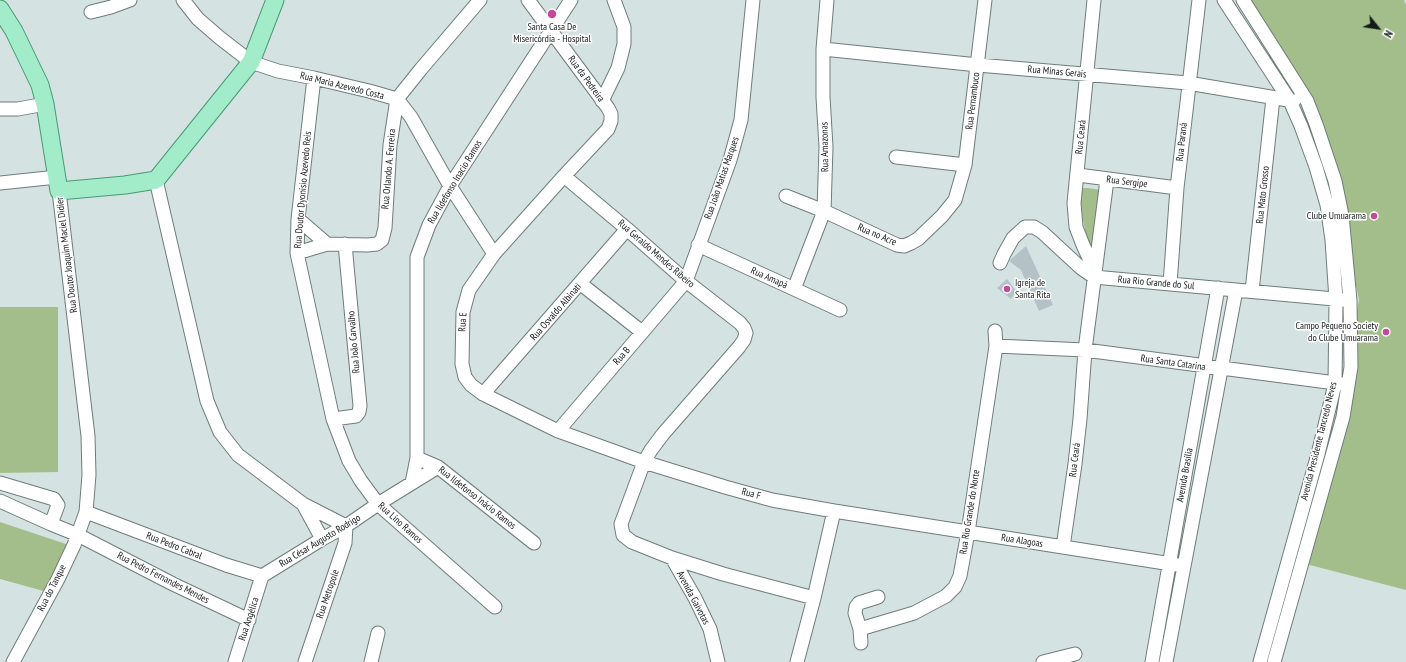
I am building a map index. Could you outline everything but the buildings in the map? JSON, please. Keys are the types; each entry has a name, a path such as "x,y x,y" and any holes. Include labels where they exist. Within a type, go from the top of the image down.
{"main road":[{"path":"58,184 125,185 156,180 251,62 275,0"},
{"name":"Rua Doutor Joaquim Maciel Didier","path":"0,9 14,31 40,85 45,104 58,184"}],"street":[{"path":"91,12 130,0"},
{"path":"183,0 204,23 251,62"},
{"path":"397,99 480,0"},
{"name":"Rua da Pedreira","path":"528,0 612,114 612,121"},
{"name":"Rua Ildefonso Inacio Ramos","path":"412,483 417,458 417,257 429,225 450,186 571,0"},
{"path":"602,101 618,68 624,44 624,27 614,0"},
{"name":"Rua João Matias Marques","path":"686,281 730,160 741,120 753,0"},
{"name":"Rua Amazonas","path":"794,289 824,211 826,147 823,97 823,50 827,0"},
{"name":"Rua Pernambuco","path":"955,200 965,166 985,0"},
{"name":"Rua Ceará","path":"1063,547 1077,442 1085,350 1095,274 1076,227 1074,203 1088,75 1094,0"},
{"name":"Rua Paraná","path":"1170,284 1177,188 1198,0"},
{"name":"Avenida Presidente Tancredo Neves","path":"1224,0 1290,100 1302,126 1316,166 1327,205 1332,240 1336,300 1335,384 1318,454 1260,662"},
{"name":"Avenida Presidente Tancredo Neves","path":"1243,0 1307,101 1335,181 1342,215 1350,300 1351,367 1343,417 1274,662"},
{"name":"Rua Minas Gerais","path":"823,50 1188,83 1273,98 1307,101"},
{"name":"Rua Maria Azevedo Costa","path":"251,62 278,71 369,90 397,99 411,117 450,186 494,254"},
{"name":"Rua Doutor Dyonisio Azevedo Reis","path":"314,78 298,219 297,253 333,420"},
{"name":"Rua Mato Grosso","path":"1252,292 1273,98"},
{"name":"Rua Orlando A. Ferreira","path":"297,253 327,244 367,245 377,244 382,240 385,228 390,145 397,99"},
{"path":"0,109 18,109 45,104"},
{"name":"Rua E","path":"612,121 608,129 494,254 468,290 463,312 462,364 465,376 472,385 483,394 558,431 644,462"},
{"path":"896,157 965,166"},
{"name":"Rua Sergipe","path":"1078,175 1177,188"},
{"name":"Rua Geraldo Mendes Ribeiro","path":"564,176 686,281 740,323 746,333 744,340 663,434 644,462"},
{"path":"156,180 207,401 220,432 238,455 303,504 346,526"},
{"path":"1000,263 1013,238 1025,227 1034,227 1042,232 1081,268 1095,274 1107,180"},
{"path":"0,183 58,184"},
{"name":"Rua Doutor Joaquim Maciel Didier","path":"58,184 88,436 89,475 86,512"},
{"name":"Rua no Acre","path":"786,196 824,211 881,239 904,246 918,239 942,216 955,200"},
{"path":"298,219 327,244"},
{"name":"Rua Osvaldo Albinati","path":"483,394 581,284 627,229"},
{"name":"Rua João Carvalho","path":"333,420 356,416 359,412 360,406 345,244"},
{"name":"Rua Amapá","path":"698,245 840,310"},
{"name":"Rua Rio Grande do Sul","path":"1095,274 1170,284 1336,300 1350,300"},
{"name":"Rua B","path":"558,431 686,281"},
{"path":"581,284 642,332"},
{"name":"Avenida Brasília","path":"1152,662 1218,288"},
{"name":"Avenida Brasília","path":"1166,662 1236,290"},
{"name":"Rua Rio Grande do Norte","path":"860,629 914,613 946,596 955,587 960,576 996,346 995,331"},
{"name":"Rua Santa Catarina","path":"996,346 1085,350 1204,367 1349,385"},
{"name":"Rua Lino Ramos","path":"333,420 349,461 361,481 378,504 495,607"},
{"name":"Rua Ildefonso Inácio Ramos","path":"417,458 438,467 534,543"},
{"path":"644,462 621,524 623,535 632,542 672,558 730,577 814,598"},
{"name":"Rua F","path":"644,462 772,500 860,515"},
{"name":"Rua César Augusto Rodrigo","path":"262,576 346,526 378,504 438,467"},
{"path":"0,482 54,499 58,505 51,524"},
{"name":"Rua Pedro Fernandes Mendes","path":"0,501 78,535 173,584 249,620"},
{"path":"303,504 322,539"},
{"path":"797,662 814,598 834,511"},
{"name":"Rua do Tanque","path":"13,662 58,579 78,535 86,512"},
{"name":"Rua Pedro Cabral","path":"86,512 226,565 262,576"},
{"name":"Rua Alagoas","path":"860,515 1184,566"},
{"name":"Rua Metropole","path":"305,662 345,543 346,526"},
{"name":"Avenida Gaivotas","path":"672,558 695,598 710,629 718,662"},
{"name":"Rua Angélica","path":"235,662 262,576"},
{"path":"861,643 860,629 855,613 856,607 859,603 878,597"},
{"path":"371,662 378,633"},
{"path":"1044,662 1075,654"}],"green space":[{"name":"Clube Umuarama","path":"1249,0 1404,0 1406,5 1406,590 1306,564 1359,300 1325,131"},
{"path":"1083,188 1101,190 1091,257 1077,192"},
{"path":"0,307 58,307 58,472 0,473"},
{"path":"0,522 72,546 47,592 0,579"}],"place":[{"name":"Santa Casa De Misericórdia - Hospital","path":"552,14"},
{"name":"Clube Umuarama","path":"1374,216"},
{"name":"Igreja de Santa Rita","path":"1007,289"},
{"name":"Campo Pequeno Society do Clube Umuarama","path":"1386,332"}]}
